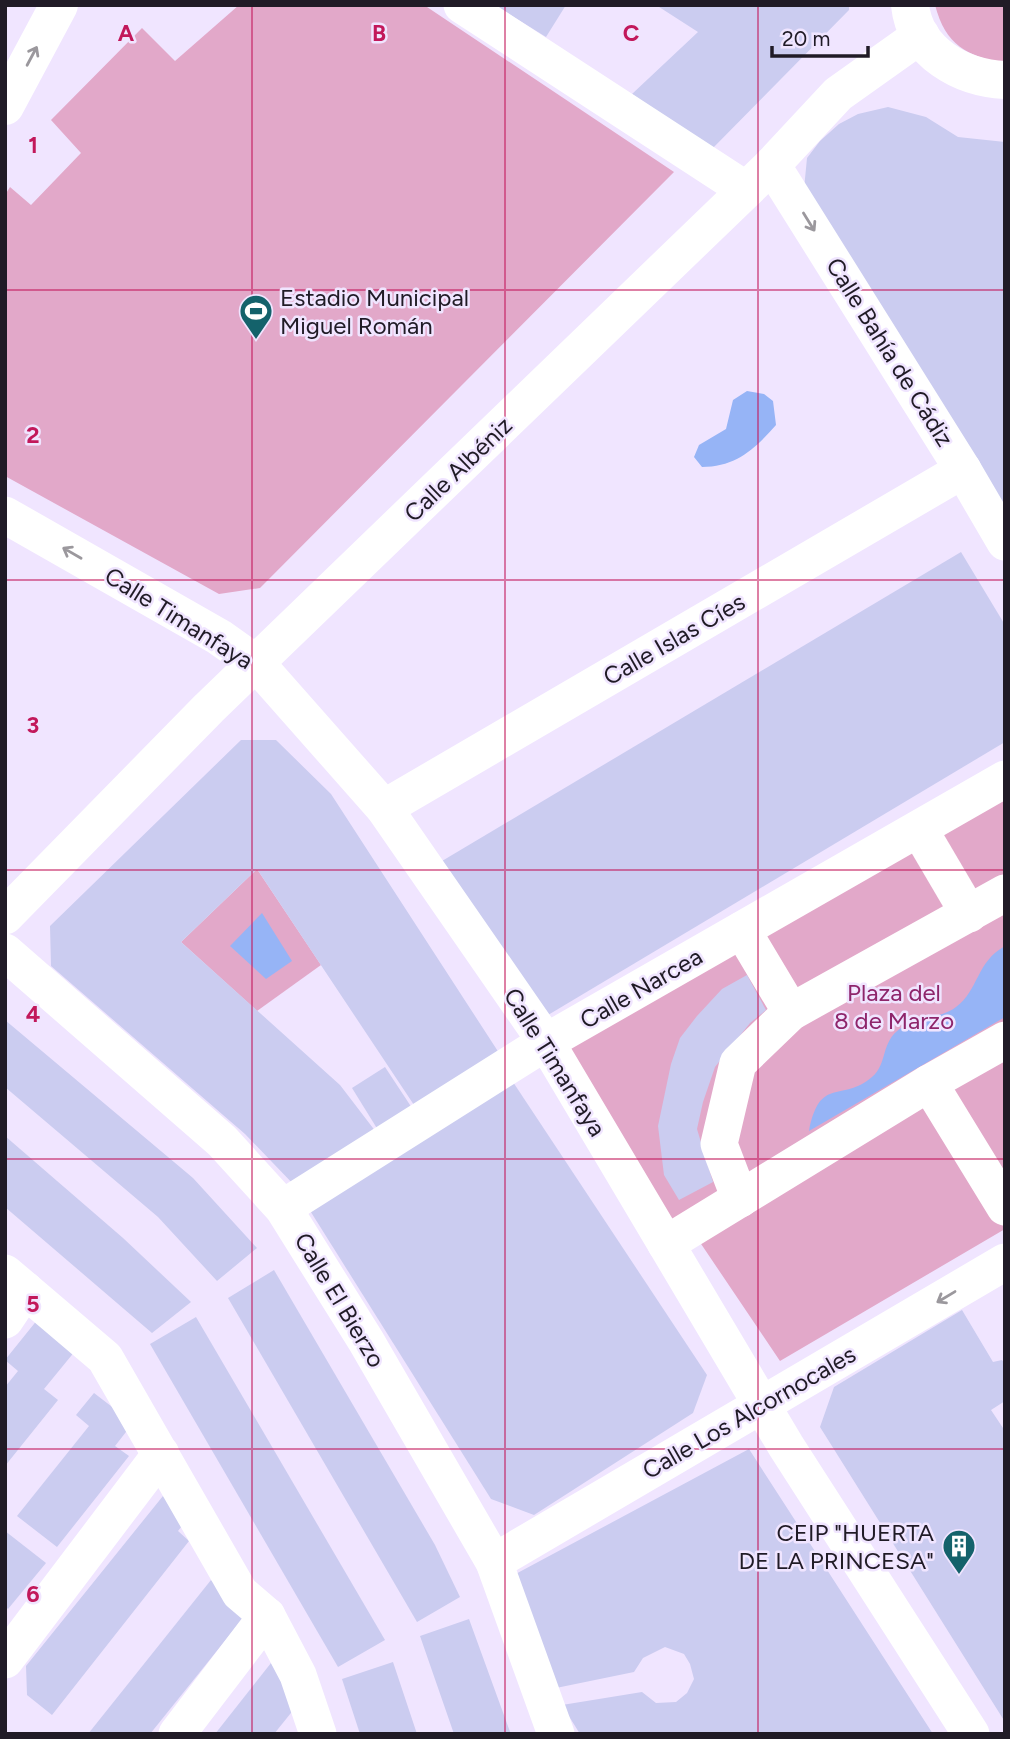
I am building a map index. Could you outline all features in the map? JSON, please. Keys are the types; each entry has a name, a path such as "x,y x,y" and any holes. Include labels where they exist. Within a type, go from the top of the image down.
{"street":[{"path":"5,106 58,5"},
{"name":"Calle Bahía de Cádiz","path":"462,5 759,177 964,470 1005,541"},
{"path":"912,14 937,55 958,70 982,79 1005,80"},
{"name":"Calle Albéniz","path":"5,916 256,663 759,177 912,14"},
{"name":"Calle Islas Cíes","path":"384,808 964,470"},
{"name":"Calle Timanfaya","path":"5,515 219,637 256,663 384,808 547,1042 761,1404 971,1734"},
{"name":"Calle Narcea","path":"283,1208 547,1042 1005,779"},
{"path":"919,829 969,914"},
{"path":"740,1199 719,1144 738,1063 791,1012 1005,893"},
{"path":"742,930 791,1012"},
{"name":"Calle El Bierzo","path":"5,952 222,1141 283,1208 366,1341 494,1562 556,1734"},
{"path":"666,1244 929,1083 1005,1040"},
{"path":"929,1083 1005,1207"},
{"name":"Calle Los Alcornocales","path":"494,1562 1005,1262"},
{"path":"5,1320 15,1282 105,1358 240,1593 267,1616 298,1675 318,1734"},
{"path":"5,1660 161,1454"},
{"path":"177,1734 267,1616"}],"green space":[{"name":"Estadio Municipal Miguel Román","path":"239,5 424,5 674,172 260,588 219,594 5,476 5,195 10,187 31,205 81,153 51,120 142,28 175,61"},
{"path":"935,5 1005,5 1005,64 979,57 960,46 945,30"},
{"name":"Plaza del 8 de Marzo","path":"1005,779 1005,1229 780,1361 691,1229 666,1244 546,1042"},
{"path":"257,869 321,965 257,1011 181,942"}],"water":[{"path":"747,391 764,394 773,401 776,425 744,455 725,464 702,467 694,457 699,445 726,429 733,400"},
{"path":"262,913 292,961 266,979 230,946"},
{"path":"1005,946 1005,1017 809,1131 819,1103 826,1096 851,1089 872,1077 880,1066 890,1040 901,1028 956,1007 969,993 988,960"}],"building":[{"path":"494,5 566,5 546,37"},
{"path":"656,5 849,5 849,10 711,150 632,94 698,32"},
{"path":"888,107 926,117 958,137 1005,142 1005,525 804,189 807,158 820,141 839,124 858,114"},
{"path":"961,552 1005,625 1005,742 538,1021 442,861"},
{"path":"241,740 276,740 331,794 501,1056 416,1108 257,869 181,942 340,1085 376,1132 296,1187 245,1134 51,966 50,926"},
{"path":"747,975 766,1010 750,1023 715,1067 703,1102 697,1129 713,1182 679,1200 664,1175 658,1126 671,1064 680,1038 697,1016 722,989"},
{"path":"5,1020 193,1178 257,1248 217,1281 158,1217 5,1087"},
{"path":"385,1067 412,1108 378,1130 352,1088"},
{"path":"513,1082 707,1375 693,1413 534,1515 491,1499 309,1209"},
{"path":"5,1136 123,1238 191,1302 152,1333 5,1207"},
{"path":"274,1270 435,1545 460,1597 417,1622 228,1298"},
{"name":"CEIP \"HUERTA DE LA PRINCESA\"","path":"962,1310 993,1362 1002,1360 1005,1364 1005,1401 991,1410 1005,1431 1005,1722 820,1427 834,1387"},
{"path":"42,1314 80,1345 44,1389 58,1400 5,1466 5,1387 18,1371 5,1360"},
{"path":"196,1317 385,1640 338,1667 150,1344"},
{"path":"94,1393 133,1423 115,1446 129,1456 57,1547 17,1516 89,1426 76,1415"},
{"path":"749,1449 933,1734 580,1734 562,1705 642,1692 656,1703 676,1702 687,1693 694,1679 690,1664 684,1654 665,1647 643,1658 634,1672 556,1688 510,1577"},
{"path":"167,1491 189,1517 178,1531 189,1541 52,1715 27,1695 26,1666"},
{"path":"5,1531 46,1563 8,1609 5,1606"},
{"path":"211,1580 249,1611 150,1734 88,1734"},
{"path":"469,1619 511,1734 454,1734 420,1636"},
{"path":"393,1662 417,1734 360,1734 342,1679"},
{"path":"271,1663 287,1676 299,1703 274,1734 215,1734"}],"place":[{"name":"Estadio Municipal Miguel Román","path":"256,341"},
{"name":"CEIP \"HUERTA DE LA PRINCESA\"","path":"959,1576"}]}
